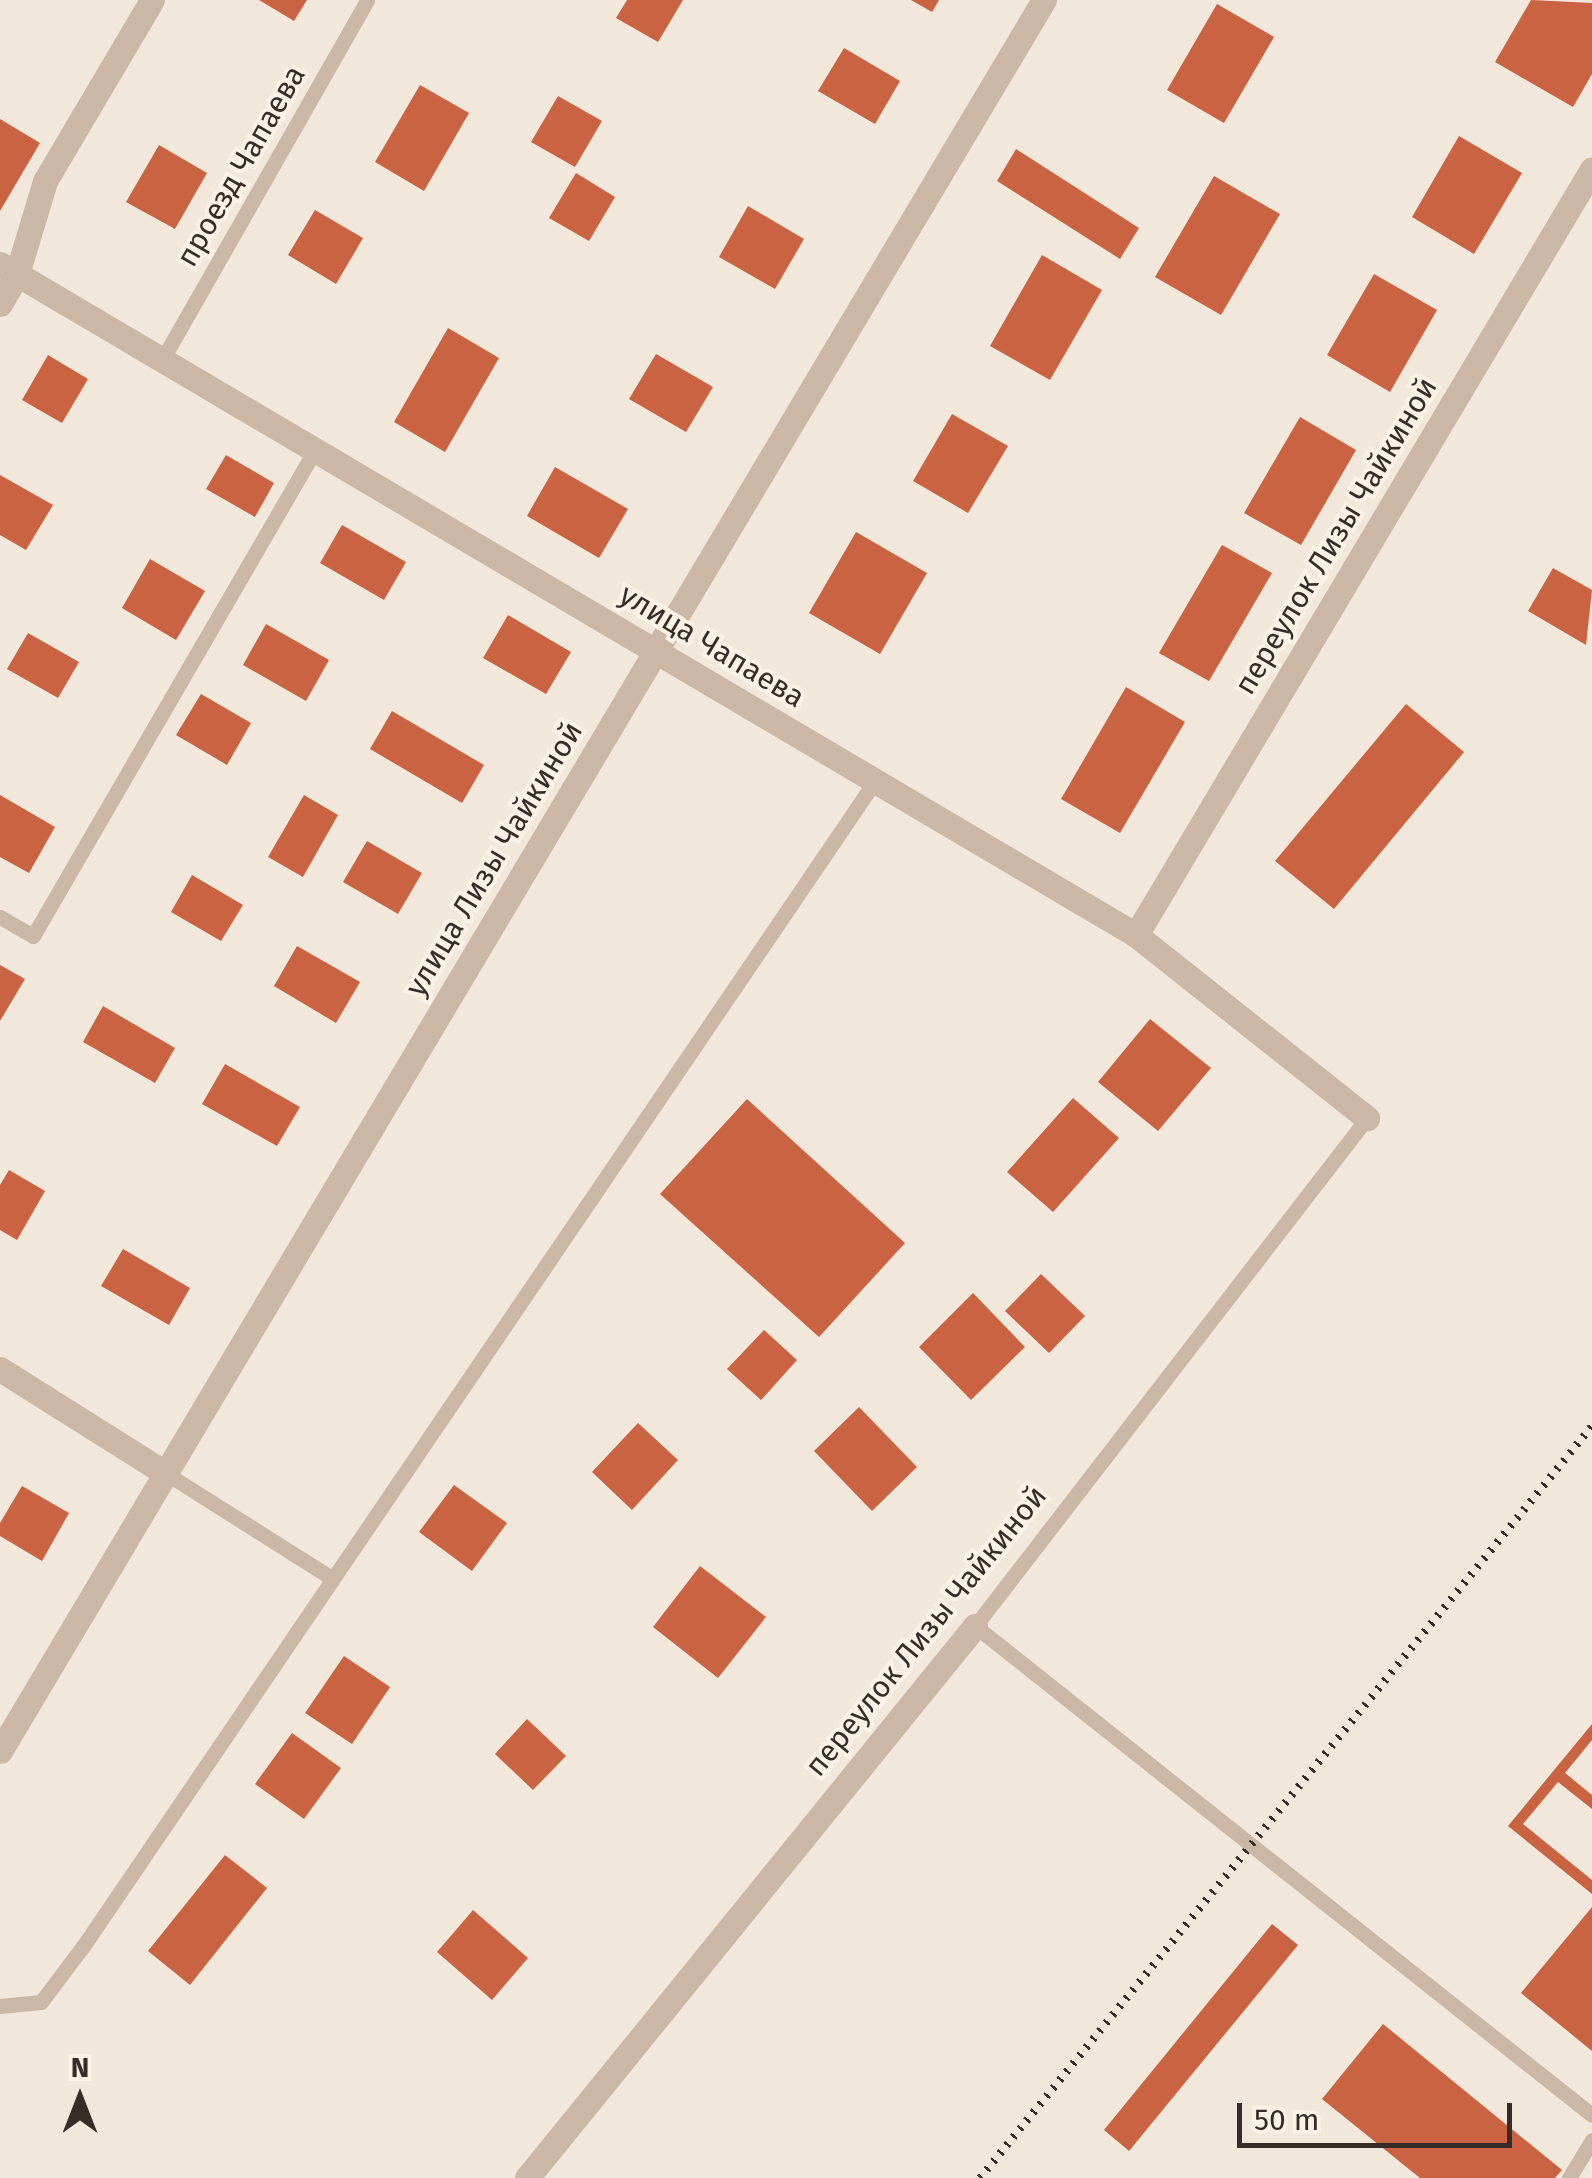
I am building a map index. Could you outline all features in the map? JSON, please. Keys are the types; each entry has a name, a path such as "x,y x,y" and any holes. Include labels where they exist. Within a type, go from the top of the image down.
{"street":[{"path":"0,304 9,269 45,181 152,0"},
{"name":"улица Лизы Чайкиной","path":"0,1751 1044,0"},
{"name":"переулок Лизы Чайкиной","path":"1136,935 1592,170"},
{"name":"улица Чапаева","path":"9,269 1136,935 1368,1118"},
{"path":"0,1369 167,1474"},
{"name":"переулок Лизы Чайкиной","path":"526,2178 975,1626"}],"lane":[{"name":"проезд Чапаева","path":"162,360 367,0"},
{"path":"0,917 33,936 315,450"},
{"path":"0,2006 41,2002 52,1988 875,780"},
{"name":"переулок Лизы Чайкиной","path":"975,1626 1368,1118"},
{"path":"167,1474 330,1577"},
{"path":"975,1626 1592,2116"},
{"path":"1569,2178 1592,2140"}],"building":[{"path":"259,0 307,0 294,21"},
{"path":"627,0 683,0 658,42 616,18"},
{"path":"911,0 939,0 932,12"},
{"path":"1531,0 1592,3 1592,74 1573,107 1495,62"},
{"path":"1217,4 1274,37 1224,123 1167,90"},
{"path":"844,48 900,81 875,124 818,91"},
{"path":"420,85 469,113 424,191 375,162"},
{"path":"558,96 602,121 575,167 531,142"},
{"path":"0,119 40,143 0,211"},
{"path":"1459,136 1522,173 1474,254 1412,217"},
{"path":"159,145 207,173 175,229 126,202"},
{"path":"1016,149 1139,228 1120,259 997,181"},
{"path":"576,173 615,197 589,241 549,218"},
{"path":"1214,176 1280,214 1221,315 1155,277"},
{"path":"748,206 804,239 775,289 719,257"},
{"path":"315,210 363,238 336,284 288,255"},
{"path":"1042,255 1102,290 1050,380 990,346"},
{"path":"1374,274 1437,310 1390,392 1327,355"},
{"path":"448,328 499,358 445,452 394,422"},
{"path":"656,354 713,387 686,432 629,399"},
{"path":"48,355 88,379 62,423 22,400"},
{"path":"952,414 1008,446 968,513 913,481"},
{"path":"1300,417 1356,450 1301,545 1244,513"},
{"path":"226,455 274,483 255,517 206,489"},
{"path":"555,467 628,509 599,558 527,516"},
{"path":"0,475 53,505 26,550 0,535"},
{"path":"342,525 406,562 384,600 320,563"},
{"path":"856,532 927,573 880,654 809,613"},
{"path":"1222,545 1272,573 1209,681 1159,653"},
{"path":"150,559 205,591 176,640 122,608"},
{"path":"1553,568 1592,590 1586,645 1528,611"},
{"path":"508,615 571,652 546,694 483,658"},
{"path":"266,624 329,660 306,701 243,665"},
{"path":"28,633 79,662 58,698 7,669"},
{"path":"1126,687 1185,722 1120,833 1061,799"},
{"path":"201,694 251,723 227,765 176,735"},
{"path":"1406,704 1464,752 1334,909 1275,861"},
{"path":"392,711 484,765 462,803 370,749"},
{"path":"0,795 55,827 29,873 0,857"},
{"path":"304,795 338,815 303,877 268,857"},
{"path":"367,841 422,873 398,914 343,882"},
{"path":"192,875 243,905 221,941 171,912"},
{"path":"297,946 360,982 336,1023 274,986"},
{"path":"0,965 25,979 0,1021"},
{"path":"103,1006 175,1048 155,1083 83,1042"},
{"path":"1150,1019 1211,1068 1158,1131 1098,1082"},
{"path":"225,1064 300,1107 277,1146 202,1104"},
{"path":"1073,1098 1119,1138 1053,1212 1007,1172"},
{"path":"747,1099 905,1243 819,1337 660,1194"},
{"path":"9,1170 45,1191 17,1240 0,1230 0,1185"},
{"path":"123,1249 190,1288 169,1325 101,1286"},
{"path":"1041,1274 1085,1316 1049,1353 1005,1311"},
{"path":"973,1293 1025,1347 971,1400 919,1347"},
{"path":"764,1330 797,1360 761,1400 727,1369"},
{"path":"859,1407 917,1467 872,1511 814,1451"},
{"path":"638,1423 678,1460 632,1510 592,1472"},
{"path":"454,1485 507,1523 472,1571 419,1532"},
{"path":"22,1486 69,1513 42,1561 0,1536 0,1523"},
{"path":"700,1566 766,1617 718,1678 653,1627"},
{"path":"344,1656 390,1687 352,1744 305,1713"},
{"path":"527,1719 566,1756 533,1790 495,1754"},
{"path":"1592,1724 1592,1740 1565,1773 1592,1795 1592,1809 1558,1782 1523,1824 1592,1880 1592,1894 1508,1826"},
{"path":"292,1733 341,1768 304,1819 255,1784"},
{"path":"225,1855 267,1888 190,1985 148,1951"},
{"path":"1592,1907 1592,2051 1521,1993"},
{"path":"473,1910 528,1958 492,2000 437,1952"},
{"path":"1272,1924 1298,1945 1129,2151 1104,2130"},
{"path":"1383,2024 1562,2170 1555,2178 1420,2178 1322,2099"}],"railway":[{"path":"980,2178 1592,1426"}]}
